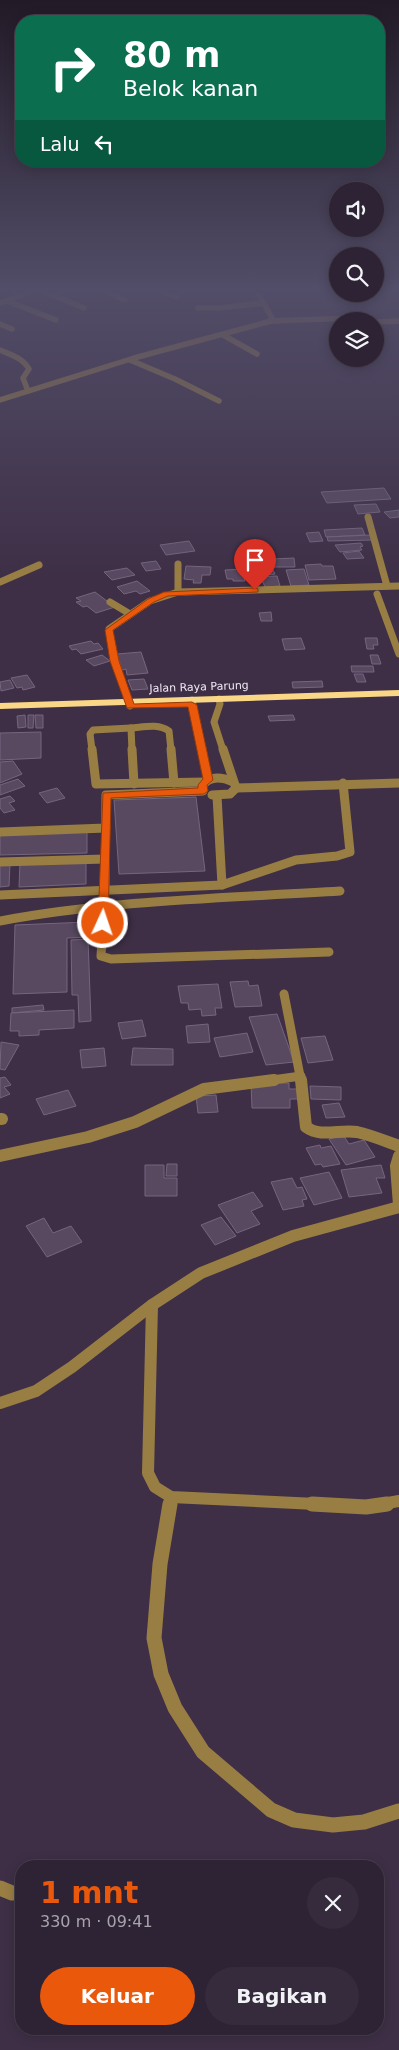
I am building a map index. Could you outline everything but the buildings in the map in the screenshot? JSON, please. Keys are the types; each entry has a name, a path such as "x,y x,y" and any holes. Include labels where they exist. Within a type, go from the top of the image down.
{"highway":[{"name":"Jalan Raya Parung","path":"0,706 192,702 399,693"},
{"name":"Jalan Raya Parung","path":"219,701 399,699"},
{"name":"Jalan Raya Parung","path":"0,711 130,704"}],"street":[{"path":"26,387 28,391"},
{"path":"0,400 42,387"},
{"path":"190,387 219,401"},
{"path":"368,517 387,586"},
{"path":"178,564 178,592"},
{"path":"0,582 39,565"},
{"path":"130,704 114,661 109,630 151,600 178,592 399,586"},
{"path":"378,594 396,639 399,654"},
{"path":"110,602 130,614"},
{"path":"217,796 230,794 234,785 214,722 219,701"},
{"path":"192,702 205,784 217,796 222,885"},
{"path":"174,783 170,731 162,727 100,728 92,730 90,734 96,784 205,784"},
{"path":"131,728 134,784"},
{"path":"329,952 105,958 101,956 105,890 105,798 108,794 205,784 221,778 234,785 399,783"},
{"path":"0,895 222,885 275,865 298,860 343,855 350,852 343,783"},
{"path":"0,832 106,828"},
{"path":"0,862 105,859"},
{"path":"0,921 38,914 104,906 340,891"},
{"path":"284,994 301,1076 306,1127 310,1131 318,1133 351,1131 399,1146"},
{"path":"0,1156 88,1137 135,1122 196,1091 301,1076"},
{"path":"0,1403 36,1391 152,1305 202,1273 292,1236 399,1206 396,1166 399,1156"},
{"path":"152,1305 148,1473 154,1487 171,1497 366,1507 398,1504"},
{"path":"171,1497 160,1564 154,1638 161,1674 175,1708 203,1752 271,1810 294,1820 333,1825 364,1822 399,1811"}],"route":[{"path":"103,923 106,796 112,794 204,791 202,785 208,780 192,705 130,706 114,661 109,630 120,620 151,600 166,594 255,590"}]}
